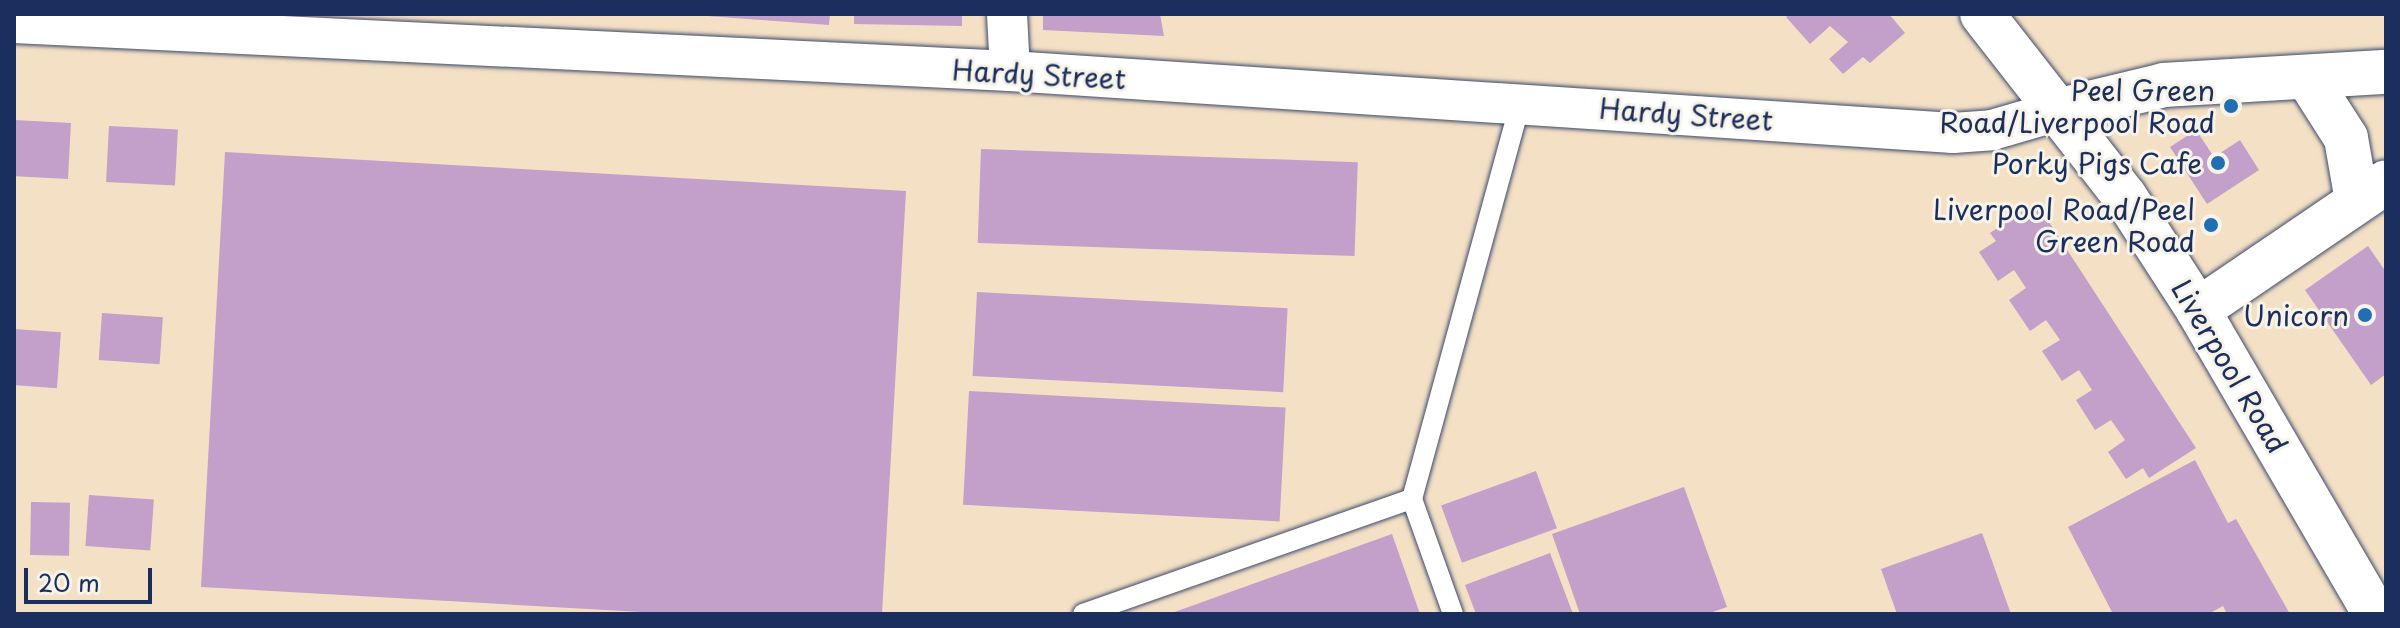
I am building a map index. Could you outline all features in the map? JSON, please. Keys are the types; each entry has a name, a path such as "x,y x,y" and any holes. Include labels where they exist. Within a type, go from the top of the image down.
{"main road":[{"name":"Liverpool Road","path":"1982,14 2061,110 2198,310 2375,614"},
{"path":"2061,110 2164,85 2386,72"},
{"path":"2198,310 2371,192 2323,94 2307,77"}],"street":[{"path":"1007,14 1010,71"},
{"name":"Hardy Street","path":"14,23 1010,71 1953,133 1992,130 2061,110"}],"lane":[{"path":"1453,614 1412,499 1520,103"},
{"path":"1083,614 1412,499"}],"building":[{"path":"681,14 830,14 829,25"},
{"path":"854,14 962,14 962,26 854,24"},
{"path":"1043,14 1160,14 1164,36 1043,30"},
{"path":"1790,14 1889,14 1905,33 1870,63 1863,57 1843,74 1829,59 1848,42 1830,26 1810,44 1786,17"},
{"path":"14,120 71,123 68,179 14,176"},
{"path":"109,126 178,130 175,186 106,182"},
{"name":"Porky Pigs Cafe","path":"2196,130 2214,157 2240,140 2259,170 2207,204 2170,147"},
{"path":"981,149 1358,162 1354,256 978,243"},
{"path":"225,152 906,191 882,614 677,614 201,587"},
{"path":"2036,202 2196,448 2149,478 2143,468 2126,479 2108,452 2125,440 2111,420 2095,430 2076,400 2092,390 2079,370 2062,381 2042,351 2060,340 2046,320 2030,331 2009,300 2026,288 2014,270 1998,281 1979,252 1996,241 1990,233"},
{"path":"2368,246 2386,272 2386,374 2371,385 2305,290"},
{"path":"977,292 1288,308 1283,392 973,376"},
{"path":"102,313 163,317 160,364 99,360"},
{"path":"14,329 61,332 57,388 14,385"},
{"path":"969,391 1286,408 1280,521 963,505"},
{"path":"2195,460 2228,523 2236,519 2290,614 2227,614 2223,606 2208,614 2113,614 2068,527"},
{"path":"1536,471 1557,528 1462,563 1441,506"},
{"path":"1684,487 1727,607 1707,614 1580,614 1552,534"},
{"path":"89,495 154,500 150,550 85,546"},
{"path":"31,502 70,503 69,556 30,555"},
{"path":"1982,533 2011,614 1897,614 1881,569"},
{"path":"1392,534 1420,614 1169,614"},
{"path":"1550,553 1573,614 1476,614 1465,585"}],"place":[{"name":"Peel Green Road/Liverpool Road","path":"2231,106"},
{"name":"Porky Pigs Cafe","path":"2218,163"},
{"name":"Liverpool Road/Peel Green Road","path":"2211,225"},
{"name":"Unicorn","path":"2365,315"}]}
